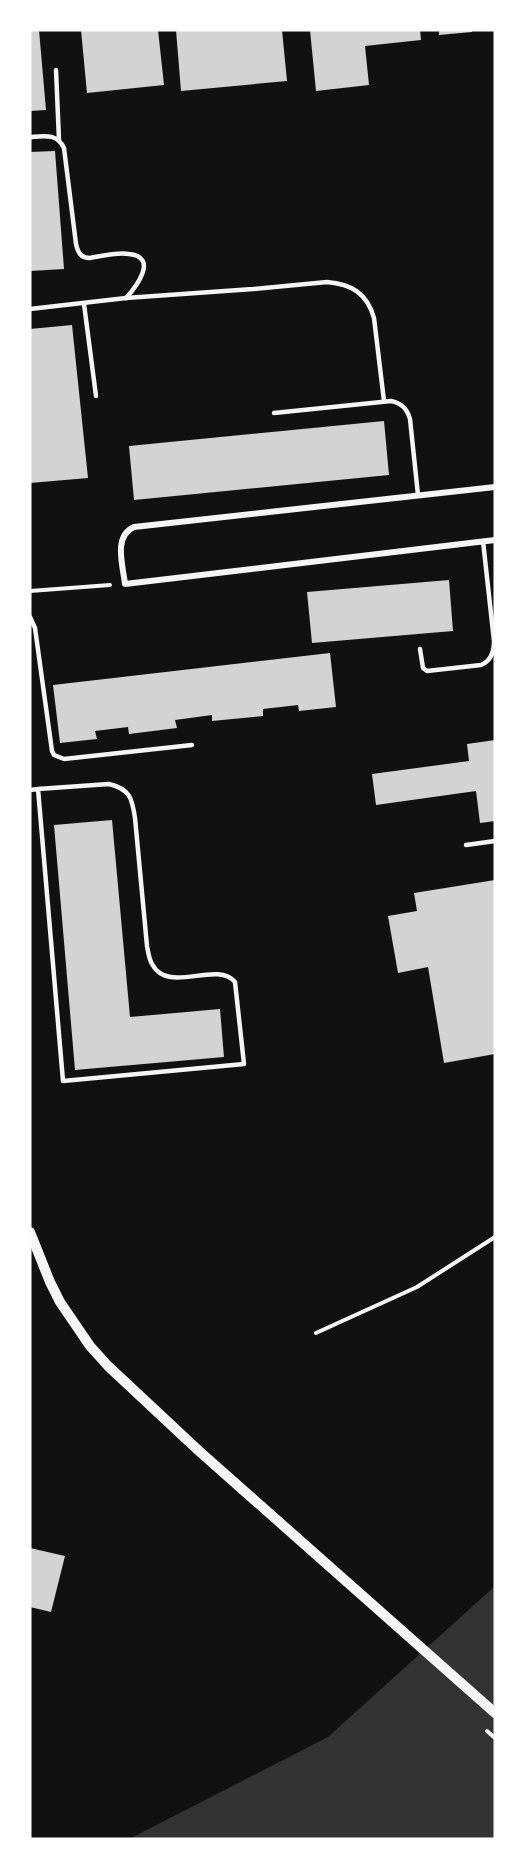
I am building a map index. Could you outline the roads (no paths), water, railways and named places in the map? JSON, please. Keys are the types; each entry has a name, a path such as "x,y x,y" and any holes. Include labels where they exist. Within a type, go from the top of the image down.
{"street":[{"path":"495,487 134,527 126,530 121,545 125,584 495,540"},
{"path":"30,1232 50,1282 71,1319 108,1366 199,1451 495,1713"}],"lane":[{"path":"56,70 59,140 64,148 78,251 85,258 126,253 134,255 142,262 144,268 142,275 135,289 126,298"},
{"path":"30,137 50,136 59,140"},
{"path":"30,309 126,298 327,282 347,286 361,295 370,306 374,318 384,401"},
{"path":"84,304 96,396"},
{"path":"274,413 391,400 399,403 408,412 418,495"},
{"path":"420,649 423,668 427,671 481,665 488,661 494,641 483,541"},
{"path":"30,617 35,628 54,755 64,759 192,745"},
{"path":"30,790 38,789 109,784 126,792 132,800 135,818 147,946 152,964 168,977 221,975 235,982 244,1064 63,1081 38,789"},
{"path":"465,845 495,841"}]}
